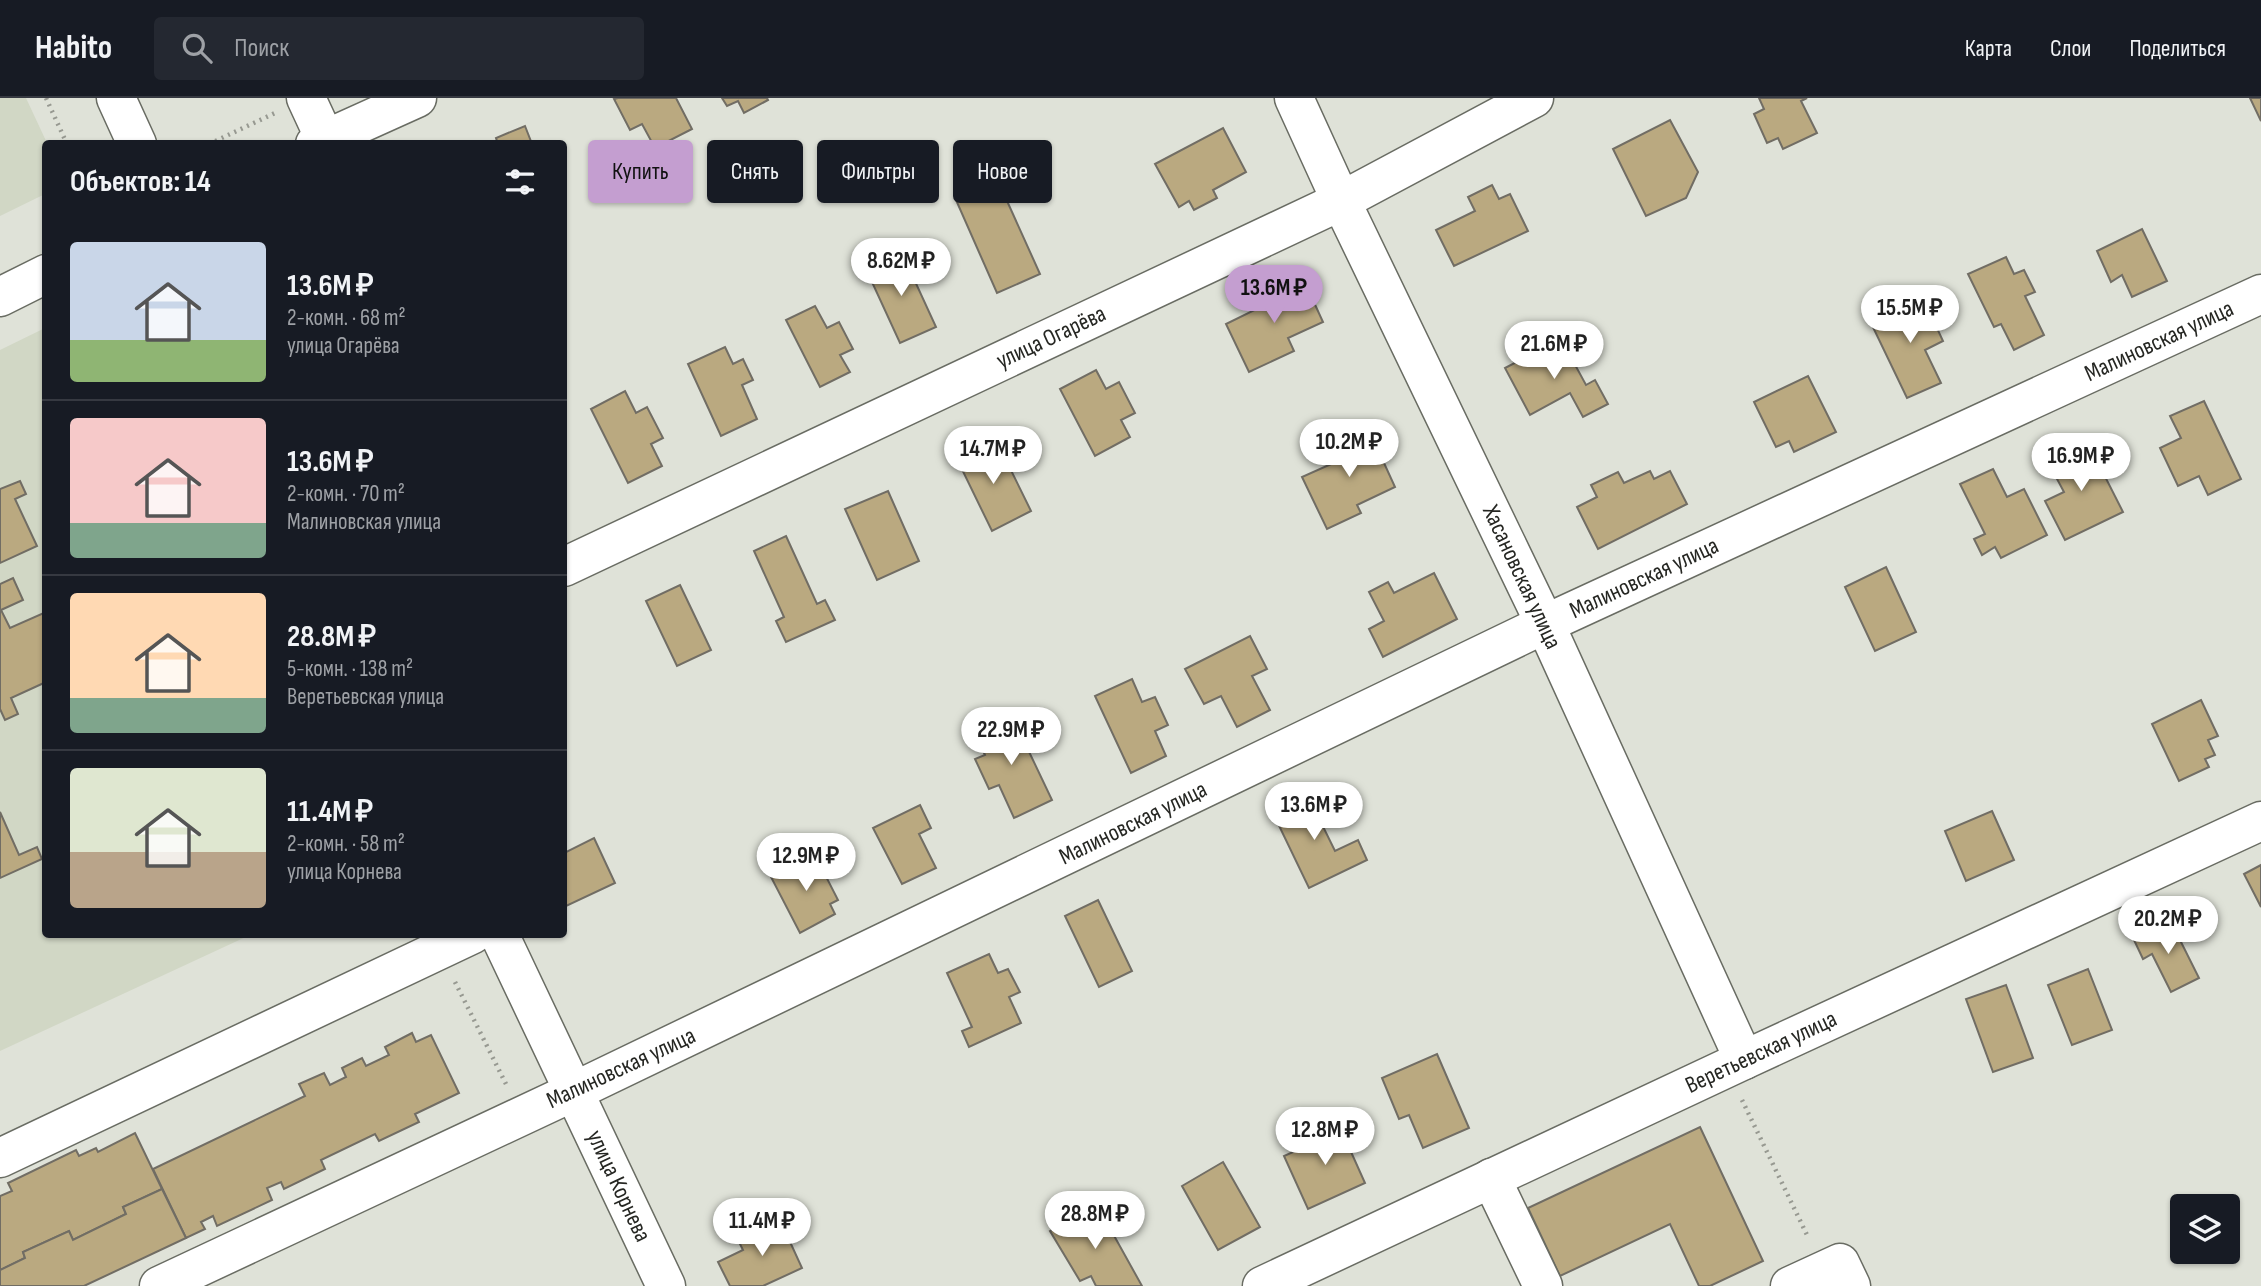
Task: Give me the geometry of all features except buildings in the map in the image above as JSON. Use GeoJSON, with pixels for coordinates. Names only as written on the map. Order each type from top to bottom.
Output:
{"type":"FeatureCollection","features":[{"type":"Feature","properties":{"kind":"street"},"geometry":{"type":"LineString","coordinates":[[116,98],[135,140]]}},
{"type":"Feature","properties":{"kind":"street"},"geometry":{"type":"LineString","coordinates":[[306,98],[320,140]]}},
{"type":"Feature","properties":{"kind":"street"},"geometry":{"type":"LineString","coordinates":[[322,140],[417,98]]}},
{"type":"Feature","properties":{"kind":"street","name":"Хасановская улица"},"geometry":{"type":"LineString","coordinates":[[1294,98],[1545,624],[1735,1064]]}},
{"type":"Feature","properties":{"kind":"street","name":"улица Огарёва"},"geometry":{"type":"LineString","coordinates":[[567,566],[1341,201],[1534,98]]}},
{"type":"Feature","properties":{"kind":"street"},"geometry":{"type":"LineString","coordinates":[[0,297],[42,276]]}},
{"type":"Feature","properties":{"kind":"street","name":"Малиновская улица"},"geometry":{"type":"LineString","coordinates":[[159,1286],[575,1091],[1545,624],[2261,293]]}},
{"type":"Feature","properties":{"kind":"street","name":"Веретьевская улица"},"geometry":{"type":"LineString","coordinates":[[1262,1286],[2261,821]]}},
{"type":"Feature","properties":{"kind":"street","name":"улица Корнева"},"geometry":{"type":"LineString","coordinates":[[501,938],[666,1286]]}},
{"type":"Feature","properties":{"kind":"street"},"geometry":{"type":"LineString","coordinates":[[0,1158],[456,942]]}},
{"type":"Feature","properties":{"kind":"street"},"geometry":{"type":"LineString","coordinates":[[1492,1178],[1543,1286]]}},
{"type":"Feature","properties":{"kind":"path"},"geometry":{"type":"LineString","coordinates":[[46,98],[65,140]]}},
{"type":"Feature","properties":{"kind":"path"},"geometry":{"type":"LineString","coordinates":[[217,140],[306,98]]}},
{"type":"Feature","properties":{"kind":"path"},"geometry":{"type":"LineString","coordinates":[[456,942],[522,1115]]}},
{"type":"Feature","properties":{"kind":"path"},"geometry":{"type":"LineString","coordinates":[[1735,1064],[1821,1281]]}},
{"type":"Feature","properties":{"kind":"shaded area"},"geometry":{"type":"Polygon","coordinates":[[[0,98],[26,98],[46,140],[42,140],[42,195],[0,216],[0,98]]]}},
{"type":"Feature","properties":{"kind":"shaded area"},"geometry":{"type":"Polygon","coordinates":[[[42,329],[42,938],[244,938],[0,1051],[0,350],[42,329]]]}}]}
